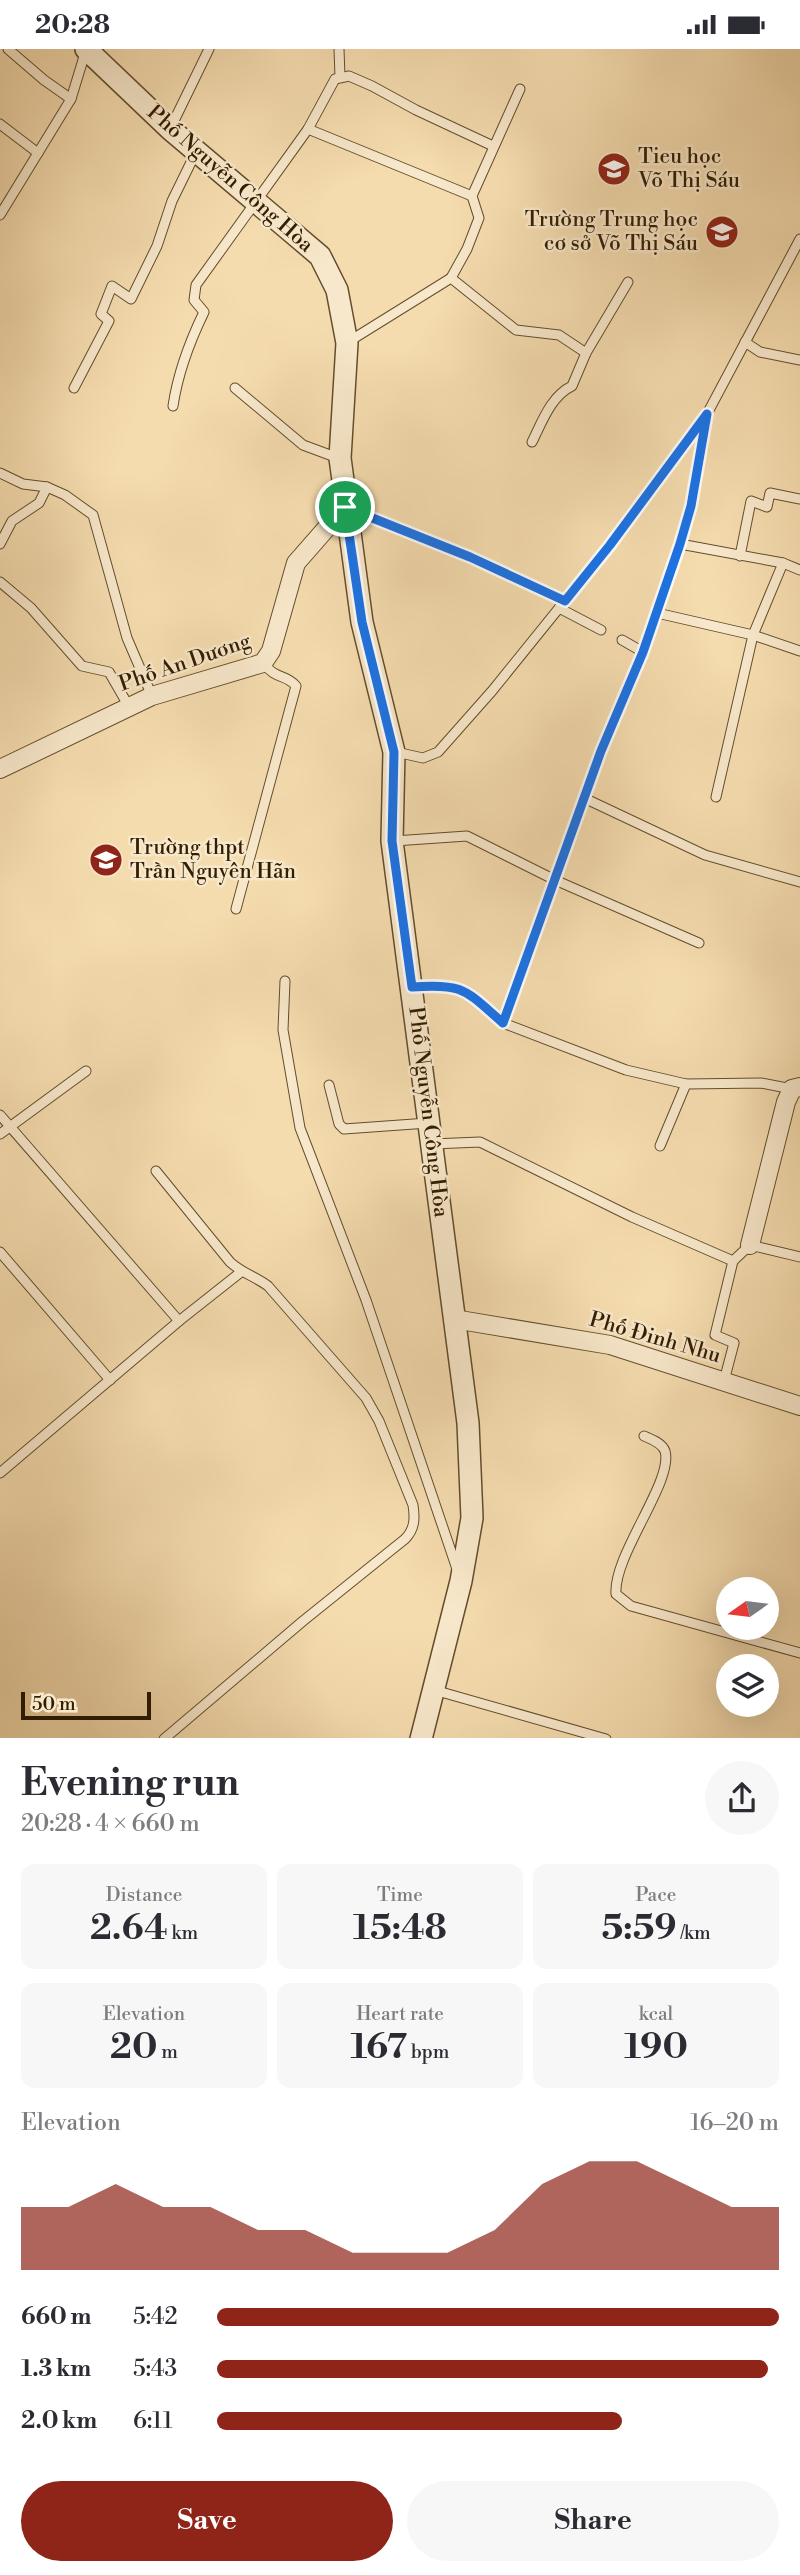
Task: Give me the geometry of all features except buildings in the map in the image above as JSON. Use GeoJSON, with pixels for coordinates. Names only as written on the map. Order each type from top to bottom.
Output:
{"type":"FeatureCollection","features":[{"type":"Feature","properties":{"kind":"street","name":"Phố Nguyễn Công Hòa"},"geometry":{"type":"LineString","coordinates":[[86,49],[170,129],[320,256],[337,290],[347,343],[340,458],[345,507],[362,622],[394,752],[392,841],[468,1423],[472,1518],[461,1581],[421,1738]]}},
{"type":"Feature","properties":{"kind":"street","name":"Phố An Dương"},"geometry":{"type":"LineString","coordinates":[[0,769],[128,705],[263,663],[271,651],[296,563],[345,507]]}},
{"type":"Feature","properties":{"kind":"street"},"geometry":{"type":"LineString","coordinates":[[750,1245],[786,1102],[796,1088]]}},
{"type":"Feature","properties":{"kind":"street","name":"Phố Đinh Nhu"},"geometry":{"type":"LineString","coordinates":[[454,1319],[610,1345],[800,1406]]}},
{"type":"Feature","properties":{"kind":"lane"},"geometry":{"type":"LineString","coordinates":[[8,49],[71,99]]}},
{"type":"Feature","properties":{"kind":"lane"},"geometry":{"type":"LineString","coordinates":[[0,215],[71,99],[86,49]]}},
{"type":"Feature","properties":{"kind":"lane"},"geometry":{"type":"LineString","coordinates":[[170,129],[209,49]]}},
{"type":"Feature","properties":{"kind":"lane"},"geometry":{"type":"LineString","coordinates":[[339,49],[340,77]]}},
{"type":"Feature","properties":{"kind":"lane"},"geometry":{"type":"LineString","coordinates":[[173,406],[176,383],[187,348],[204,312],[194,300],[196,285],[308,129],[335,79],[349,76],[493,146]]}},
{"type":"Feature","properties":{"kind":"lane"},"geometry":{"type":"LineString","coordinates":[[347,343],[451,278],[467,249],[478,218],[472,196],[520,89]]}},
{"type":"Feature","properties":{"kind":"lane"},"geometry":{"type":"LineString","coordinates":[[0,124],[38,153]]}},
{"type":"Feature","properties":{"kind":"lane"},"geometry":{"type":"LineString","coordinates":[[308,129],[472,196]]}},
{"type":"Feature","properties":{"kind":"lane"},"geometry":{"type":"LineString","coordinates":[[74,388],[109,321],[101,314],[112,286],[131,299],[157,246],[172,201],[197,151]]}},
{"type":"Feature","properties":{"kind":"lane"},"geometry":{"type":"LineString","coordinates":[[394,752],[423,758],[438,752],[492,691],[610,545],[707,414],[799,244]]}},
{"type":"Feature","properties":{"kind":"lane"},"geometry":{"type":"LineString","coordinates":[[451,278],[516,331],[559,335],[586,353]]}},
{"type":"Feature","properties":{"kind":"lane"},"geometry":{"type":"LineString","coordinates":[[532,442],[551,406],[562,391],[572,386],[586,353],[628,282]]}},
{"type":"Feature","properties":{"kind":"lane"},"geometry":{"type":"LineString","coordinates":[[745,342],[760,352],[800,360]]}},
{"type":"Feature","properties":{"kind":"lane"},"geometry":{"type":"LineString","coordinates":[[235,388],[303,445],[340,458]]}},
{"type":"Feature","properties":{"kind":"lane"},"geometry":{"type":"LineString","coordinates":[[503,1023],[601,751],[657,613],[691,506],[707,414]]}},
{"type":"Feature","properties":{"kind":"lane"},"geometry":{"type":"LineString","coordinates":[[0,473],[23,484],[47,487],[65,495],[93,515],[127,638],[152,696]]}},
{"type":"Feature","properties":{"kind":"lane"},"geometry":{"type":"LineString","coordinates":[[0,544],[12,521],[39,503],[47,487]]}},
{"type":"Feature","properties":{"kind":"lane"},"geometry":{"type":"LineString","coordinates":[[740,556],[751,501],[767,507],[770,493],[800,499]]}},
{"type":"Feature","properties":{"kind":"lane"},"geometry":{"type":"LineString","coordinates":[[345,507],[470,557],[562,604],[601,630]]}},
{"type":"Feature","properties":{"kind":"lane"},"geometry":{"type":"LineString","coordinates":[[680,544],[783,563],[800,571]]}},
{"type":"Feature","properties":{"kind":"lane"},"geometry":{"type":"LineString","coordinates":[[716,797],[753,635],[783,563]]}},
{"type":"Feature","properties":{"kind":"lane"},"geometry":{"type":"LineString","coordinates":[[0,582],[31,608],[82,666],[109,672],[128,705]]}},
{"type":"Feature","properties":{"kind":"lane"},"geometry":{"type":"LineString","coordinates":[[657,613],[753,635],[800,651]]}},
{"type":"Feature","properties":{"kind":"lane"},"geometry":{"type":"LineString","coordinates":[[622,640],[643,652]]}},
{"type":"Feature","properties":{"kind":"lane"},"geometry":{"type":"LineString","coordinates":[[236,909],[296,686],[291,680],[270,672],[263,663]]}},
{"type":"Feature","properties":{"kind":"lane"},"geometry":{"type":"LineString","coordinates":[[584,798],[705,855],[800,882]]}},
{"type":"Feature","properties":{"kind":"lane"},"geometry":{"type":"LineString","coordinates":[[392,841],[467,837],[555,880],[699,943]]}},
{"type":"Feature","properties":{"kind":"lane"},"geometry":{"type":"LineString","coordinates":[[285,981],[282,1030],[300,1128],[366,1300],[461,1581]]}},
{"type":"Feature","properties":{"kind":"lane"},"geometry":{"type":"LineString","coordinates":[[412,987],[452,986],[472,996],[503,1023],[625,1070],[686,1084],[761,1083],[796,1088]]}},
{"type":"Feature","properties":{"kind":"lane"},"geometry":{"type":"LineString","coordinates":[[0,1134],[86,1070]]}},
{"type":"Feature","properties":{"kind":"lane"},"geometry":{"type":"LineString","coordinates":[[660,1146],[686,1084]]}},
{"type":"Feature","properties":{"kind":"lane"},"geometry":{"type":"LineString","coordinates":[[329,1085],[339,1123],[344,1129],[430,1134],[480,1142],[632,1217],[733,1261]]}},
{"type":"Feature","properties":{"kind":"lane"},"geometry":{"type":"LineString","coordinates":[[0,1115],[179,1321]]}},
{"type":"Feature","properties":{"kind":"lane"},"geometry":{"type":"LineString","coordinates":[[156,1171],[230,1262],[241,1272],[254,1275],[268,1286],[366,1398],[379,1421],[415,1517],[413,1529],[405,1539],[164,1738]]}},
{"type":"Feature","properties":{"kind":"lane"},"geometry":{"type":"LineString","coordinates":[[724,1381],[734,1343],[715,1335],[733,1261],[750,1245],[800,1257]]}},
{"type":"Feature","properties":{"kind":"lane"},"geometry":{"type":"LineString","coordinates":[[0,1252],[110,1380]]}},
{"type":"Feature","properties":{"kind":"lane"},"geometry":{"type":"LineString","coordinates":[[0,1473],[241,1272]]}},
{"type":"Feature","properties":{"kind":"lane"},"geometry":{"type":"LineString","coordinates":[[643,1436],[660,1444],[664,1450],[665,1464],[655,1493],[621,1566],[615,1585],[616,1594],[631,1606],[800,1653]]}},
{"type":"Feature","properties":{"kind":"lane"},"geometry":{"type":"LineString","coordinates":[[433,1690],[606,1738]]}},
{"type":"Feature","properties":{"kind":"place","name":"Tieu học Võ Thị Sáu"},"geometry":{"type":"Point","coordinates":[614,169]}},
{"type":"Feature","properties":{"kind":"place","name":"Trường Trung học cơ sở Võ Thị Sáu"},"geometry":{"type":"Point","coordinates":[722,232]}},
{"type":"Feature","properties":{"kind":"place","name":"Trường thpt Trần Nguyên Hãn"},"geometry":{"type":"Point","coordinates":[106,860]}},
{"type":"Feature","properties":{"kind":"route"},"geometry":{"type":"LineString","coordinates":[[707,414],[691,506],[680,544],[643,652],[601,751],[503,1023],[460,989],[440,985],[412,987],[392,841],[394,752],[362,622],[345,507],[470,557],[565,601],[707,414]]}}]}
